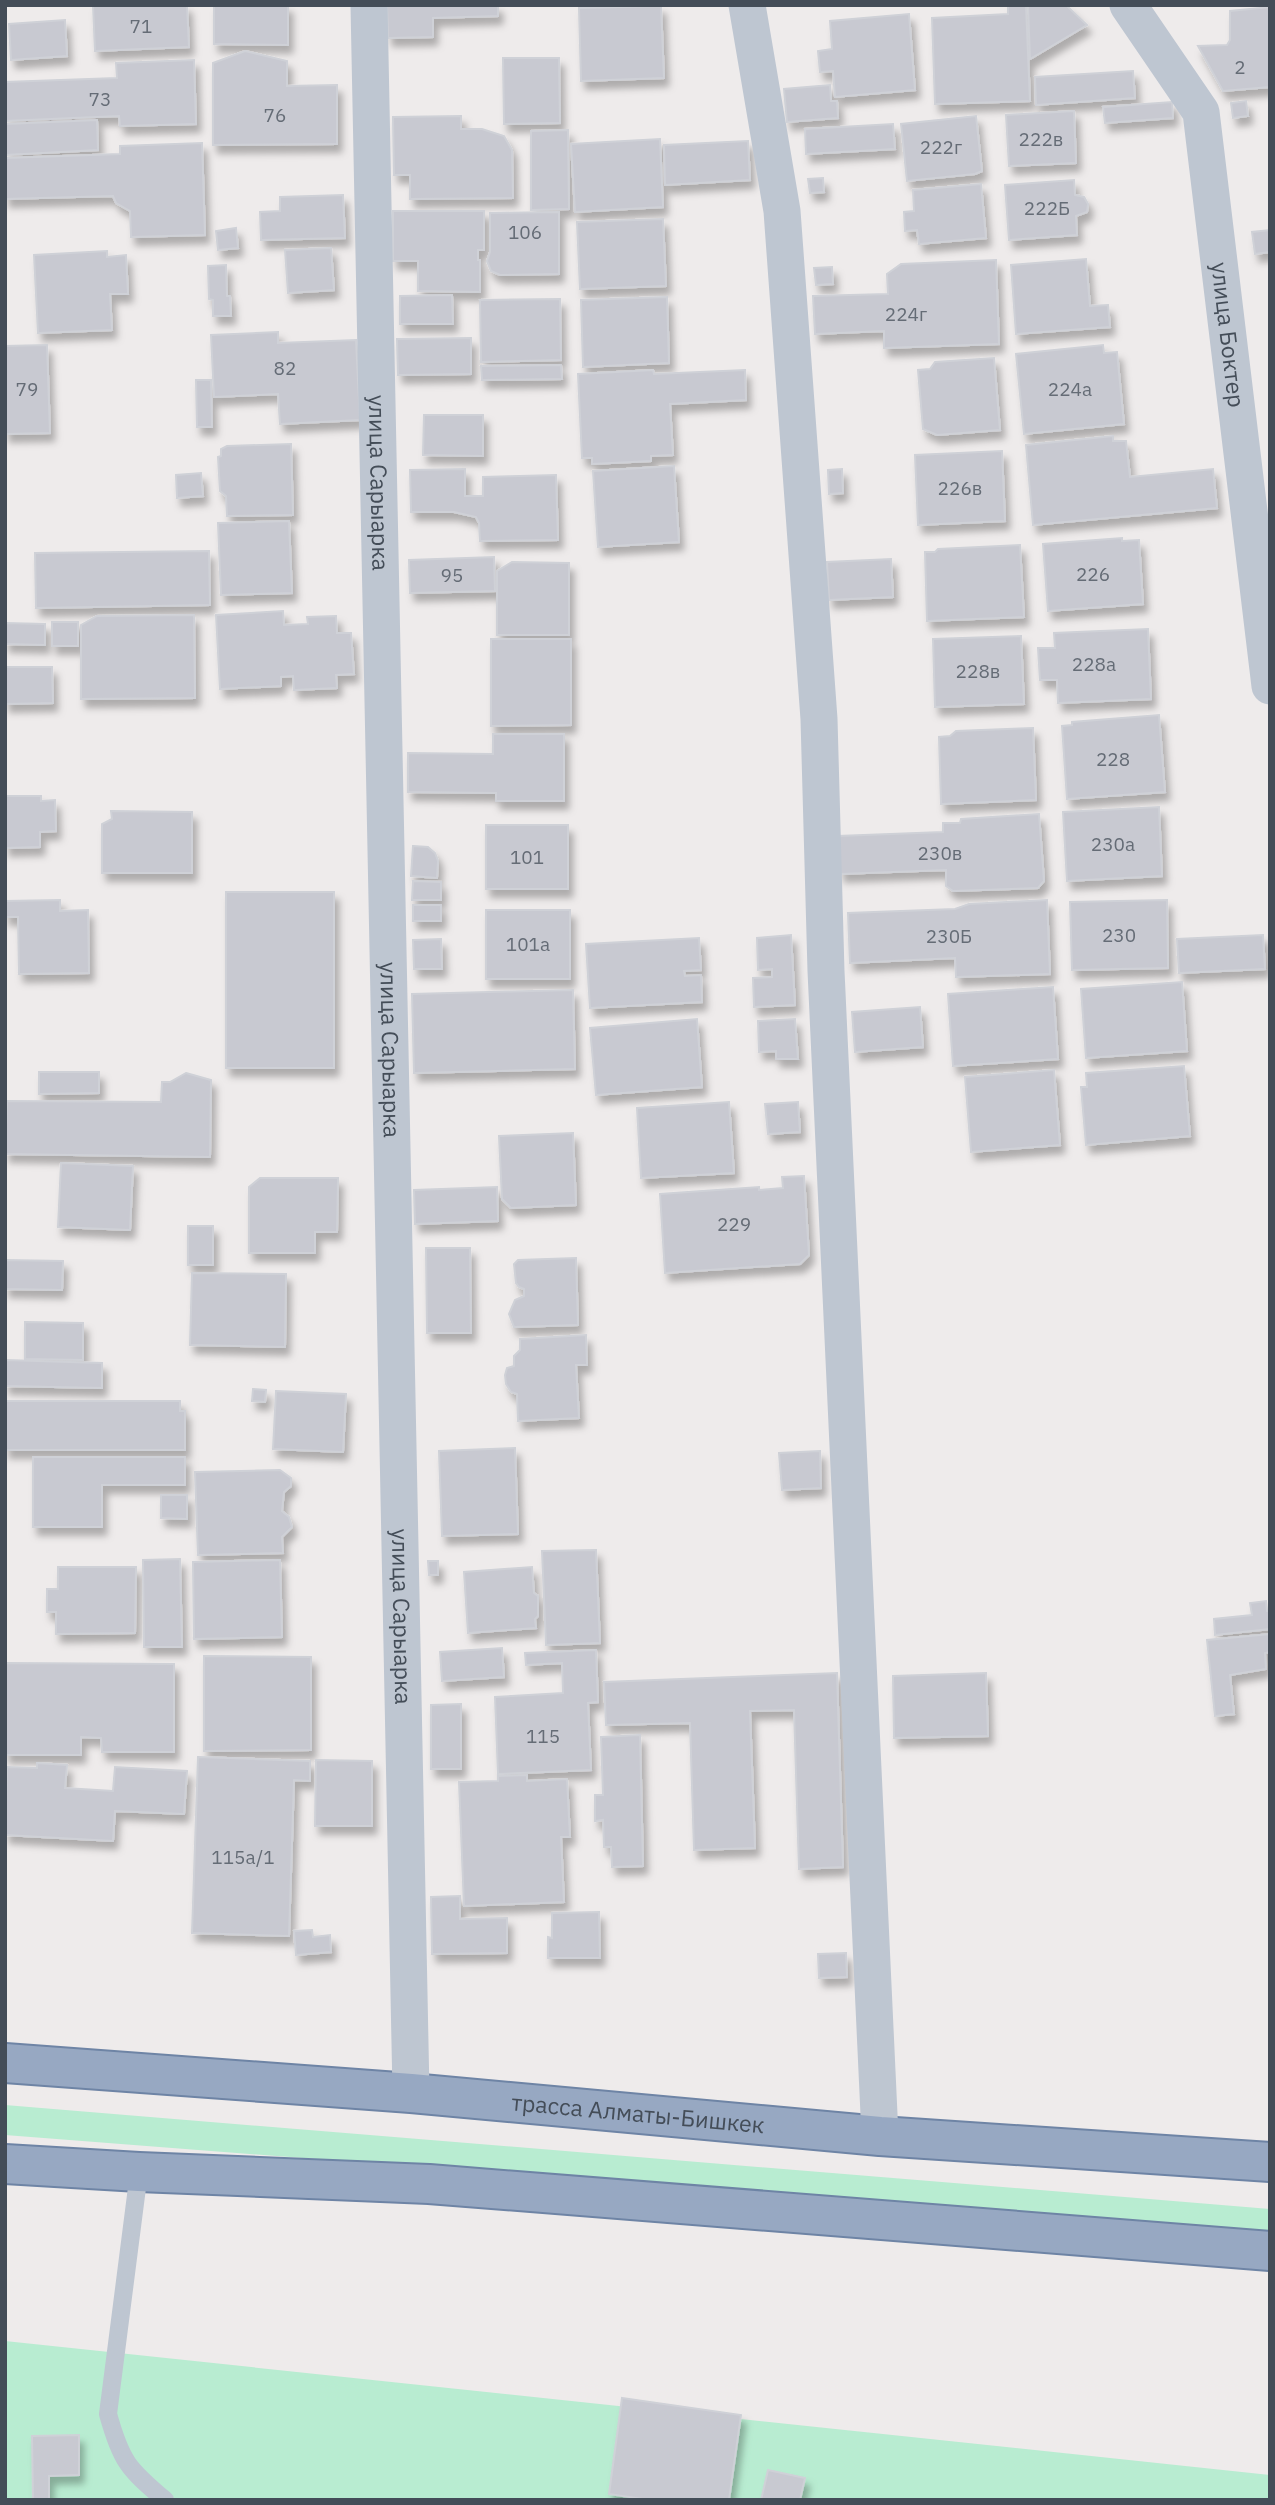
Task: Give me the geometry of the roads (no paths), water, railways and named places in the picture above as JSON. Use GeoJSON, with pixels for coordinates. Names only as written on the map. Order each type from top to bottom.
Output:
{"type":"FeatureCollection","features":[{"type":"Feature","properties":{"kind":"highway","name":"трасса Алматы-Бишкек"},"geometry":{"type":"LineString","coordinates":[[5,2063],[411,2093],[880,2136],[1270,2162]]}},
{"type":"Feature","properties":{"kind":"highway"},"geometry":{"type":"LineString","coordinates":[[5,2164],[429,2184],[1270,2251]]}},
{"type":"Feature","properties":{"kind":"street","name":"улица Сарыарка"},"geometry":{"type":"LineString","coordinates":[[369,5],[411,2093]]}},
{"type":"Feature","properties":{"kind":"street"},"geometry":{"type":"LineString","coordinates":[[747,5],[782,211],[819,719],[826,971],[880,2136]]}},
{"type":"Feature","properties":{"kind":"street","name":"улица Боктер"},"geometry":{"type":"LineString","coordinates":[[1128,5],[1201,111],[1270,686]]}},
{"type":"Feature","properties":{"kind":"lane"},"geometry":{"type":"LineString","coordinates":[[139,2172],[108,2414],[117,2445],[132,2473],[165,2500]]}}]}
